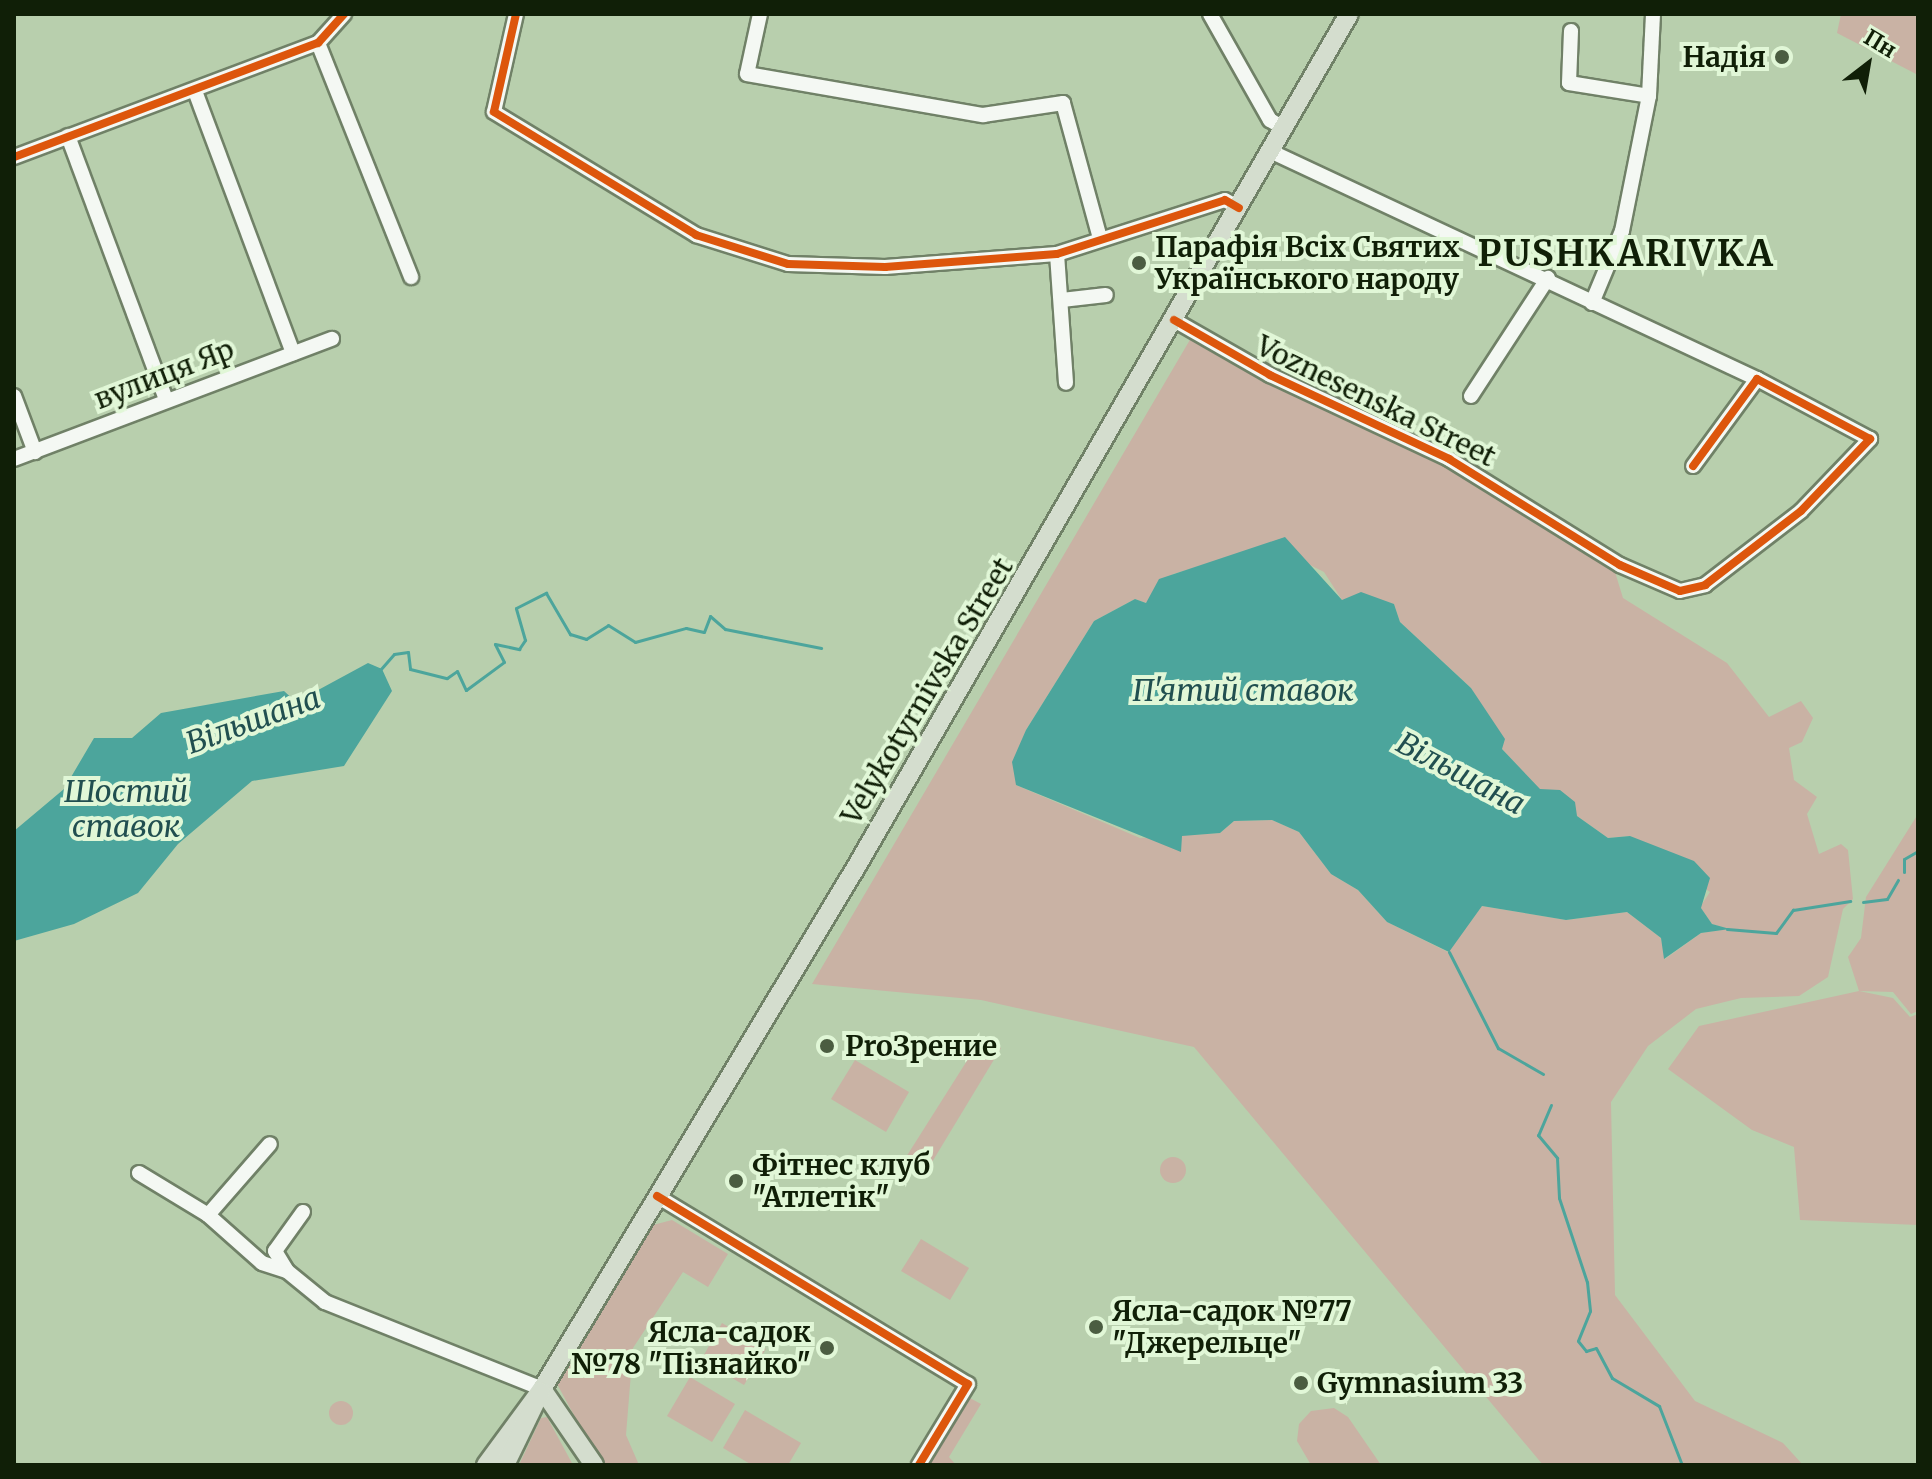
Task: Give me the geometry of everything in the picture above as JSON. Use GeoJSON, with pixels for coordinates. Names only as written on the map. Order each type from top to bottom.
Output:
{"type":"FeatureCollection","features":[{"type":"Feature","properties":{"kind":"main road","name":"Velykotyrnivska Street"},"geometry":{"type":"LineString","coordinates":[[505,1465],[542,1389],[1174,320],[1349,14]]}},
{"type":"Feature","properties":{"kind":"main road","name":"Velykotyrnivska Street"},"geometry":{"type":"LineString","coordinates":[[486,1465],[542,1389]]}},
{"type":"Feature","properties":{"kind":"main road"},"geometry":{"type":"LineString","coordinates":[[542,1389],[594,1465]]}},
{"type":"Feature","properties":{"kind":"street"},"geometry":{"type":"LineString","coordinates":[[14,157],[318,43],[344,14]]}},
{"type":"Feature","properties":{"kind":"street"},"geometry":{"type":"LineString","coordinates":[[516,14],[494,97],[494,112],[504,122],[696,235],[788,264],[885,267],[1057,254],[1099,235],[1225,200],[1239,208]]}},
{"type":"Feature","properties":{"kind":"street"},"geometry":{"type":"LineString","coordinates":[[760,14],[747,74],[983,115],[1059,100],[1099,235]]}},
{"type":"Feature","properties":{"kind":"street"},"geometry":{"type":"LineString","coordinates":[[1210,14],[1270,120],[1285,129]]}},
{"type":"Feature","properties":{"kind":"street"},"geometry":{"type":"LineString","coordinates":[[1592,303],[1622,231],[1649,96],[1653,14]]}},
{"type":"Feature","properties":{"kind":"street"},"geometry":{"type":"LineString","coordinates":[[1571,31],[1569,83],[1649,96]]}},
{"type":"Feature","properties":{"kind":"street"},"geometry":{"type":"LineString","coordinates":[[318,43],[411,277]]}},
{"type":"Feature","properties":{"kind":"street"},"geometry":{"type":"LineString","coordinates":[[195,91],[293,353]]}},
{"type":"Feature","properties":{"kind":"street"},"geometry":{"type":"LineString","coordinates":[[68,136],[166,400]]}},
{"type":"Feature","properties":{"kind":"street"},"geometry":{"type":"LineString","coordinates":[[1272,152],[1548,278],[1592,303],[1757,379],[1693,466]]}},
{"type":"Feature","properties":{"kind":"street"},"geometry":{"type":"LineString","coordinates":[[1057,254],[1066,383]]}},
{"type":"Feature","properties":{"kind":"street"},"geometry":{"type":"LineString","coordinates":[[1471,396],[1548,278]]}},
{"type":"Feature","properties":{"kind":"street"},"geometry":{"type":"LineString","coordinates":[[1062,300],[1106,295]]}},
{"type":"Feature","properties":{"kind":"street","name":"Voznesenska Street"},"geometry":{"type":"LineString","coordinates":[[1174,320],[1270,375],[1449,459],[1620,565],[1680,591],[1705,585],[1801,511],[1870,439],[1757,379]]}},
{"type":"Feature","properties":{"kind":"street","name":"вулиця Яр"},"geometry":{"type":"LineString","coordinates":[[14,459],[332,339]]}},
{"type":"Feature","properties":{"kind":"street"},"geometry":{"type":"LineString","coordinates":[[14,396],[35,452]]}},
{"type":"Feature","properties":{"kind":"street"},"geometry":{"type":"LineString","coordinates":[[208,1215],[270,1144]]}},
{"type":"Feature","properties":{"kind":"street"},"geometry":{"type":"LineString","coordinates":[[139,1173],[208,1215],[262,1263],[287,1271]]}},
{"type":"Feature","properties":{"kind":"street"},"geometry":{"type":"LineString","coordinates":[[657,1196],[968,1384],[919,1465]]}},
{"type":"Feature","properties":{"kind":"street"},"geometry":{"type":"LineString","coordinates":[[303,1212],[275,1251],[287,1271],[325,1302],[542,1389]]}},
{"type":"Feature","properties":{"kind":"shaded area"},"geometry":{"type":"Polygon","coordinates":[[[1841,14],[1918,14],[1918,75],[1837,33],[1841,14]]]}},
{"type":"Feature","properties":{"kind":"shaded area"},"geometry":{"type":"Polygon","coordinates":[[[1191,338],[1420,449],[1611,559],[1623,598],[1727,663],[1769,717],[1801,701],[1813,718],[1802,742],[1789,748],[1794,780],[1817,797],[1807,814],[1819,854],[1841,844],[1848,850],[1853,899],[1843,909],[1828,977],[1799,996],[1741,998],[1696,1009],[1648,1046],[1611,1102],[1615,1295],[1695,1401],[1783,1443],[1803,1465],[1543,1465],[1194,1047],[981,1000],[812,984],[1191,338]],[[1272,546],[1173,574],[1146,603],[1135,599],[1094,621],[1026,730],[1016,785],[1140,838],[1220,833],[1234,821],[1272,820],[1299,832],[1331,874],[1358,890],[1387,922],[1448,952],[1482,906],[1566,920],[1627,912],[1661,938],[1665,959],[1701,933],[1728,929],[1712,924],[1700,907],[1710,892],[1630,836],[1608,838],[1540,790],[1502,749],[1471,688],[1400,622],[1394,604],[1342,600],[1324,572],[1272,546]]]}},
{"type":"Feature","properties":{"kind":"shaded area"},"geometry":{"type":"Polygon","coordinates":[[[1918,814],[1918,1011],[1911,1014],[1893,992],[1859,991],[1848,957],[1861,938],[1866,897],[1918,814]]]}},
{"type":"Feature","properties":{"kind":"shaded area"},"geometry":{"type":"Polygon","coordinates":[[[1859,991],[1893,998],[1910,1017],[1918,1014],[1918,1225],[1800,1220],[1794,1147],[1752,1130],[1668,1069],[1699,1026],[1859,991]]]}},
{"type":"Feature","properties":{"kind":"shaded area"},"geometry":{"type":"Polygon","coordinates":[[[982,1037],[1001,1048],[923,1177],[901,1165],[982,1037]]]}},
{"type":"Feature","properties":{"kind":"shaded area"},"geometry":{"type":"Polygon","coordinates":[[[855,1060],[909,1092],[886,1132],[831,1099],[855,1060]]]}},
{"type":"Feature","properties":{"kind":"shaded area"},"geometry":{"type":"Polygon","coordinates":[[[1173,1157],[1182,1161],[1186,1170],[1182,1179],[1173,1183],[1164,1179],[1160,1170],[1164,1161],[1173,1157]]]}},
{"type":"Feature","properties":{"kind":"shaded area"},"geometry":{"type":"Polygon","coordinates":[[[672,1220],[728,1254],[708,1287],[683,1272],[633,1348],[626,1435],[639,1465],[601,1465],[557,1384],[653,1225],[672,1220]]]}},
{"type":"Feature","properties":{"kind":"shaded area"},"geometry":{"type":"Polygon","coordinates":[[[921,1239],[969,1268],[950,1300],[901,1271],[921,1239]]]}},
{"type":"Feature","properties":{"kind":"shaded area"},"geometry":{"type":"Polygon","coordinates":[[[722,1323],[766,1349],[744,1385],[701,1360],[722,1323]]]}},
{"type":"Feature","properties":{"kind":"shaded area"},"geometry":{"type":"Polygon","coordinates":[[[690,1377],[735,1404],[712,1442],[667,1416],[690,1377]]]}},
{"type":"Feature","properties":{"kind":"shaded area"},"geometry":{"type":"Polygon","coordinates":[[[966,1396],[981,1404],[949,1457],[956,1465],[924,1465],[966,1396]]]}},
{"type":"Feature","properties":{"kind":"shaded area"},"geometry":{"type":"Polygon","coordinates":[[[341,1401],[350,1404],[353,1413],[350,1422],[341,1425],[332,1422],[329,1413],[332,1404],[341,1401]]]}},
{"type":"Feature","properties":{"kind":"shaded area"},"geometry":{"type":"Polygon","coordinates":[[[1334,1408],[1348,1417],[1381,1465],[1311,1465],[1297,1441],[1299,1424],[1311,1411],[1334,1408]]]}},
{"type":"Feature","properties":{"kind":"shaded area"},"geometry":{"type":"Polygon","coordinates":[[[745,1410],[801,1443],[788,1465],[752,1465],[723,1448],[745,1410]]]}},
{"type":"Feature","properties":{"kind":"shaded area"},"geometry":{"type":"Polygon","coordinates":[[[547,1417],[573,1465],[519,1465],[541,1418],[547,1417]]]}},
{"type":"Feature","properties":{"kind":"water","name":"П'ятий ставок"},"geometry":{"type":"Polygon","coordinates":[[[1285,537],[1342,600],[1361,592],[1394,604],[1400,622],[1471,688],[1505,739],[1502,749],[1540,789],[1560,790],[1575,802],[1577,816],[1608,838],[1630,836],[1694,861],[1710,878],[1701,908],[1712,924],[1730,929],[1701,933],[1664,959],[1661,938],[1627,912],[1566,920],[1482,906],[1449,952],[1387,922],[1358,890],[1331,874],[1299,832],[1272,820],[1234,821],[1220,833],[1182,836],[1181,852],[1016,785],[1012,762],[1026,730],[1094,621],[1135,599],[1146,603],[1159,579],[1285,537]]]}},
{"type":"Feature","properties":{"kind":"water","name":"Шостий ставок"},"geometry":{"type":"Polygon","coordinates":[[[368,663],[382,669],[392,691],[344,766],[252,781],[178,844],[138,893],[74,924],[14,941],[14,831],[64,789],[94,738],[132,738],[161,713],[284,691],[296,702],[368,663]]]}},
{"type":"Feature","properties":{"kind":"waterway","name":"Вільшана"},"geometry":{"type":"LineString","coordinates":[[380,670],[394,654],[408,652],[410,669],[447,678],[457,671],[466,690],[504,662],[495,644],[519,649],[525,640],[516,608],[546,593],[570,634],[586,639],[608,625],[635,642],[686,628],[704,632],[710,616],[725,629],[821,648]]}},
{"type":"Feature","properties":{"kind":"waterway","name":"Вільшана"},"geometry":{"type":"LineString","coordinates":[[1904,872],[1904,859],[1918,851]]}},
{"type":"Feature","properties":{"kind":"waterway","name":"Вільшана"},"geometry":{"type":"LineString","coordinates":[[1863,902],[1887,899],[1898,880]]}},
{"type":"Feature","properties":{"kind":"waterway","name":"Вільшана"},"geometry":{"type":"LineString","coordinates":[[1727,929],[1776,933],[1793,910],[1850,901]]}},
{"type":"Feature","properties":{"kind":"waterway"},"geometry":{"type":"LineString","coordinates":[[1449,952],[1498,1048],[1543,1074]]}},
{"type":"Feature","properties":{"kind":"waterway"},"geometry":{"type":"LineString","coordinates":[[1551,1105],[1538,1135],[1557,1158],[1559,1198],[1587,1282],[1590,1311],[1578,1341],[1586,1351],[1596,1348],[1612,1378],[1659,1406],[1682,1465]]}},
{"type":"Feature","properties":{"kind":"cycle path"},"geometry":{"type":"LineString","coordinates":[[14,157],[318,43],[344,14]]}},
{"type":"Feature","properties":{"kind":"cycle path"},"geometry":{"type":"LineString","coordinates":[[516,14],[494,112],[696,235],[788,264],[885,267],[1057,254],[1225,200],[1239,208]]}},
{"type":"Feature","properties":{"kind":"cycle path"},"geometry":{"type":"LineString","coordinates":[[1174,320],[1270,375],[1449,459],[1620,565],[1680,591],[1705,585],[1801,511],[1870,439],[1757,379],[1693,466]]}},
{"type":"Feature","properties":{"kind":"cycle path"},"geometry":{"type":"LineString","coordinates":[[657,1196],[968,1384],[919,1465]]}},
{"type":"Feature","properties":{"kind":"place","name":"Надія"},"geometry":{"type":"Point","coordinates":[1782,57]}},
{"type":"Feature","properties":{"kind":"place","name":"Парафія Всіх Святих Українського народу"},"geometry":{"type":"Point","coordinates":[1139,263]}},
{"type":"Feature","properties":{"kind":"place","name":"ProЗрение"},"geometry":{"type":"Point","coordinates":[827,1046]}},
{"type":"Feature","properties":{"kind":"place","name":"Фітнес клуб \"Атлетік\""},"geometry":{"type":"Point","coordinates":[736,1181]}},
{"type":"Feature","properties":{"kind":"place","name":"Ясла-садок №77 \"Джерельце\""},"geometry":{"type":"Point","coordinates":[1096,1327]}},
{"type":"Feature","properties":{"kind":"place","name":"Ясла-садок №78 \"Пізнайко\""},"geometry":{"type":"Point","coordinates":[827,1348]}},
{"type":"Feature","properties":{"kind":"place","name":"Gymnasium 33"},"geometry":{"type":"Point","coordinates":[1301,1383]}},
{"type":"Feature","properties":{"kind":"district","name":"PUSHKARIVKA"},"geometry":{"type":"Point","coordinates":[1626,254]}}]}
